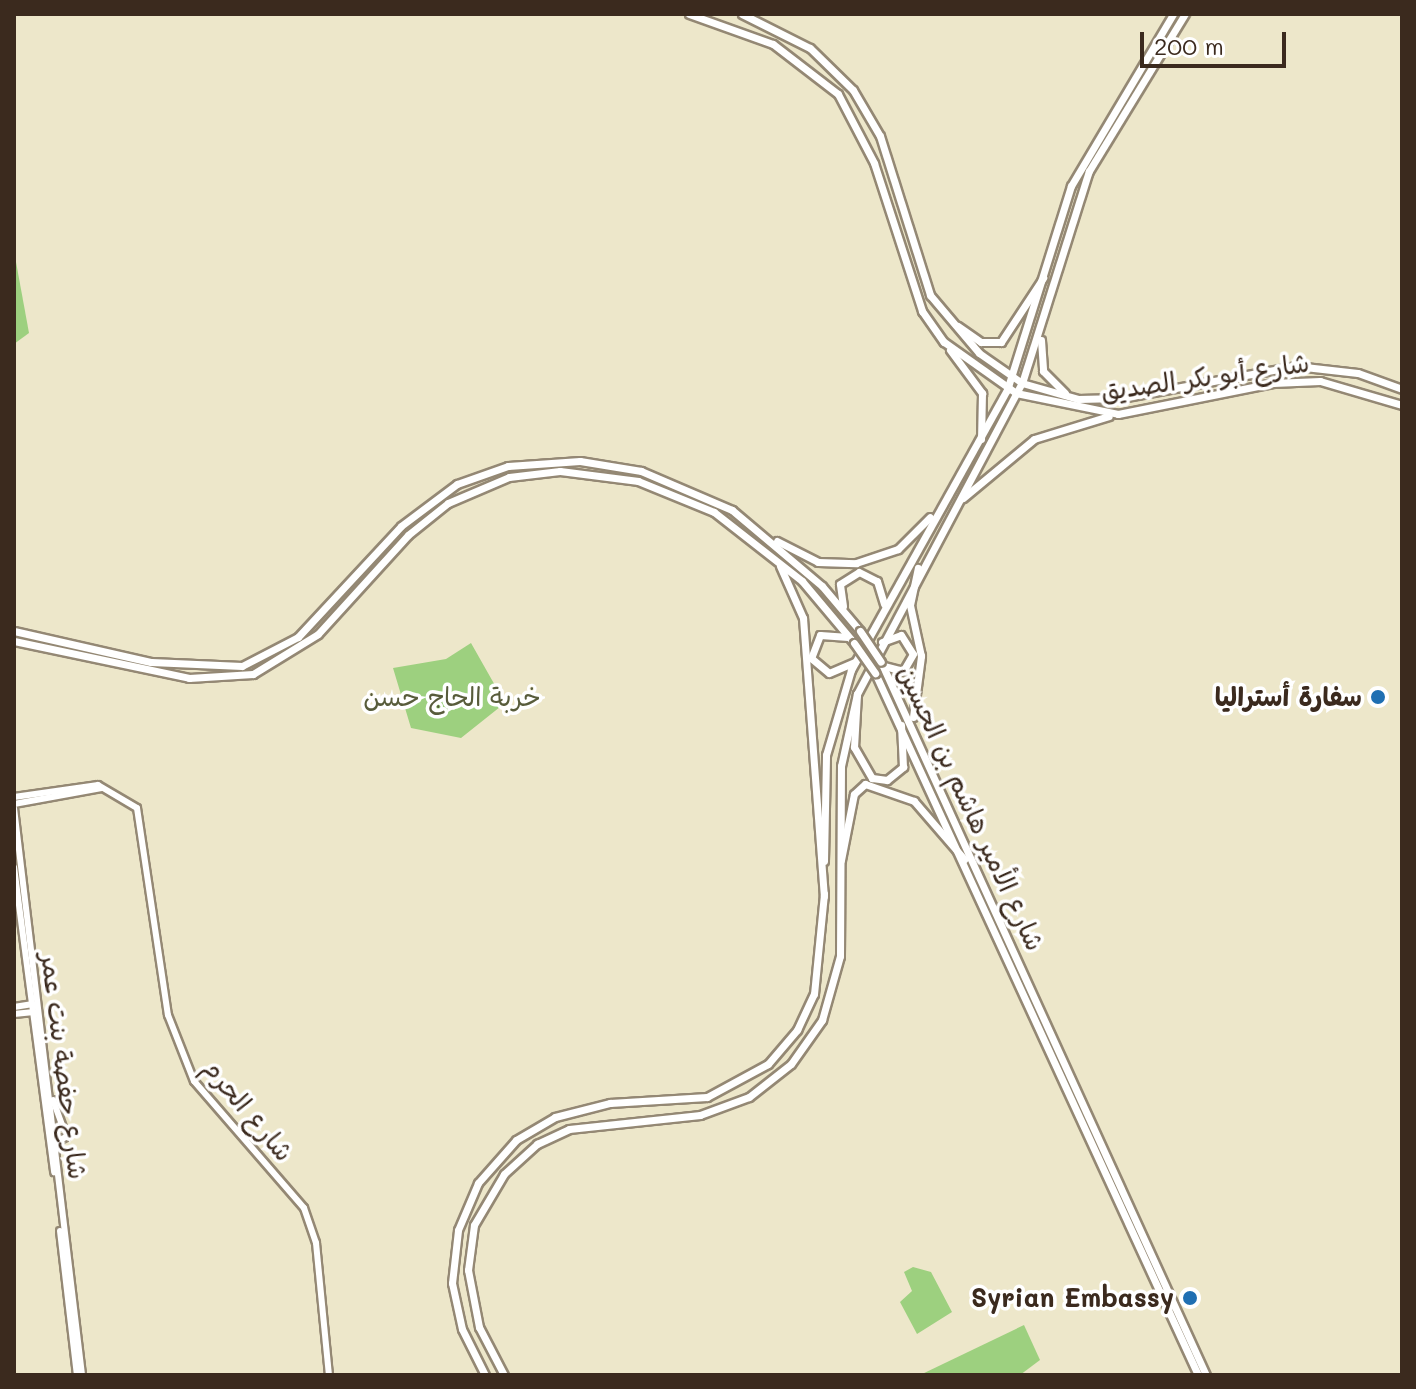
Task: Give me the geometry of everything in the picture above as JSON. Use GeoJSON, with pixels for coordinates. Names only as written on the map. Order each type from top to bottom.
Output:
{"type":"FeatureCollection","features":[{"type":"Feature","properties":{"kind":"main road","name":"شارع أبو بكر الصديق"},"geometry":{"type":"LineString","coordinates":[[689,14],[773,44],[838,94],[874,163],[906,278],[944,342],[1007,390],[1118,414],[1301,381],[1350,386],[1402,405]]}},
{"type":"Feature","properties":{"kind":"main road","name":"شارع أبو بكر الصديق"},"geometry":{"type":"LineString","coordinates":[[742,14],[810,48],[863,103],[880,136],[919,272],[949,321],[1013,378],[1078,399],[1130,398],[1296,366],[1358,373],[1402,389]]}},
{"type":"Feature","properties":{"kind":"main road"},"geometry":{"type":"LineString","coordinates":[[485,1375],[462,1329],[452,1283],[458,1230],[478,1183],[516,1140],[555,1117],[610,1103],[707,1097],[768,1064],[797,1030],[814,994],[824,896],[826,755],[855,662],[930,517],[981,439],[1013,378],[1043,278],[1095,135],[1173,14]]}},
{"type":"Feature","properties":{"kind":"main road"},"geometry":{"type":"LineString","coordinates":[[504,1375],[469,1294],[470,1239],[489,1196],[526,1152],[569,1129],[707,1114],[775,1080],[815,1033],[833,993],[841,860],[843,746],[857,694],[918,568],[956,506],[1022,383],[1042,331],[1088,173],[1185,14]]}},
{"type":"Feature","properties":{"kind":"main road"},"geometry":{"type":"LineString","coordinates":[[949,321],[981,342],[1001,342],[1043,278]]}},
{"type":"Feature","properties":{"kind":"main road"},"geometry":{"type":"LineString","coordinates":[[1042,331],[1048,380],[1078,399]]}},
{"type":"Feature","properties":{"kind":"main road"},"geometry":{"type":"LineString","coordinates":[[944,342],[982,393],[981,439]]}},
{"type":"Feature","properties":{"kind":"main road"},"geometry":{"type":"LineString","coordinates":[[956,506],[1034,439],[1118,414]]}},
{"type":"Feature","properties":{"kind":"main road","name":"شارع الأمير هاشم بن الحسين"},"geometry":{"type":"LineString","coordinates":[[14,631],[151,662],[242,666],[298,637],[401,526],[439,496],[508,466],[540,461],[641,471],[732,510],[770,537],[846,612],[882,663],[914,723],[1206,1375]]}},
{"type":"Feature","properties":{"kind":"main road","name":"شارع الأمير هاشم بن الحسين"},"geometry":{"type":"LineString","coordinates":[[14,641],[189,678],[253,674],[318,634],[428,518],[509,477],[560,471],[638,481],[714,512],[770,551],[852,640],[899,715],[1198,1375]]}},
{"type":"Feature","properties":{"kind":"main road"},"geometry":{"type":"LineString","coordinates":[[770,537],[818,562],[856,563],[898,549],[930,517]]}},
{"type":"Feature","properties":{"kind":"main road"},"geometry":{"type":"LineString","coordinates":[[770,551],[799,595],[803,618],[824,896]]}},
{"type":"Feature","properties":{"kind":"main road"},"geometry":{"type":"LineString","coordinates":[[914,723],[921,656],[910,605],[918,568]]}},
{"type":"Feature","properties":{"kind":"main road"},"geometry":{"type":"LineString","coordinates":[[846,612],[839,588],[854,573],[874,577],[884,604]]}},
{"type":"Feature","properties":{"kind":"main road"},"geometry":{"type":"LineString","coordinates":[[852,640],[820,635],[811,658],[829,673],[855,662]]}},
{"type":"Feature","properties":{"kind":"main road"},"geometry":{"type":"LineString","coordinates":[[882,642],[901,635],[913,654],[903,671],[882,663]]}},
{"type":"Feature","properties":{"kind":"main road"},"geometry":{"type":"LineString","coordinates":[[857,694],[855,752],[876,780],[893,777],[905,763],[899,715]]}},
{"type":"Feature","properties":{"kind":"main road"},"geometry":{"type":"LineString","coordinates":[[841,860],[854,794],[865,784],[914,801],[964,859]]}},
{"type":"Feature","properties":{"kind":"street"},"geometry":{"type":"LineString","coordinates":[[14,797],[105,787]]}},
{"type":"Feature","properties":{"kind":"street"},"geometry":{"type":"LineString","coordinates":[[14,806],[105,787]]}},
{"type":"Feature","properties":{"kind":"street","name":"شارع الحرم"},"geometry":{"type":"LineString","coordinates":[[105,787],[139,812],[168,1015],[185,1064],[295,1196],[312,1227],[329,1375]]}},
{"type":"Feature","properties":{"kind":"street","name":"شارع حفصة بنت عمر"},"geometry":{"type":"LineString","coordinates":[[14,806],[34,1008],[50,1094],[79,1375]]}},
{"type":"Feature","properties":{"kind":"street","name":"شارع حفصة بنت عمر"},"geometry":{"type":"LineString","coordinates":[[14,867],[79,1375]]}},
{"type":"Feature","properties":{"kind":"street"},"geometry":{"type":"LineString","coordinates":[[14,1007],[34,1008]]}},
{"type":"Feature","properties":{"kind":"street"},"geometry":{"type":"LineString","coordinates":[[14,1014],[34,1008]]}},
{"type":"Feature","properties":{"kind":"street"},"geometry":{"type":"LineString","coordinates":[[50,1094],[63,1127]]}},
{"type":"Feature","properties":{"kind":"street"},"geometry":{"type":"LineString","coordinates":[[55,1143],[66,1137]]}},
{"type":"Feature","properties":{"kind":"green space"},"geometry":{"type":"Polygon","coordinates":[[[14,251],[29,333],[14,344],[14,251]]]}},
{"type":"Feature","properties":{"kind":"green space","name":"خربة الحاج حسن"},"geometry":{"type":"Polygon","coordinates":[[[471,643],[505,703],[461,738],[411,728],[393,668],[446,659],[471,643]]]}},
{"type":"Feature","properties":{"kind":"green space"},"geometry":{"type":"Polygon","coordinates":[[[913,1267],[931,1272],[952,1312],[917,1334],[900,1302],[912,1291],[904,1272],[913,1267]]]}},
{"type":"Feature","properties":{"kind":"green space"},"geometry":{"type":"Polygon","coordinates":[[[1024,1325],[1040,1360],[1020,1375],[920,1375],[1024,1325]]]}},
{"type":"Feature","properties":{"kind":"place","name":"سفارة أستراليا"},"geometry":{"type":"Point","coordinates":[1378,697]}},
{"type":"Feature","properties":{"kind":"place","name":"Syrian Embassy"},"geometry":{"type":"Point","coordinates":[1190,1298]}}]}
